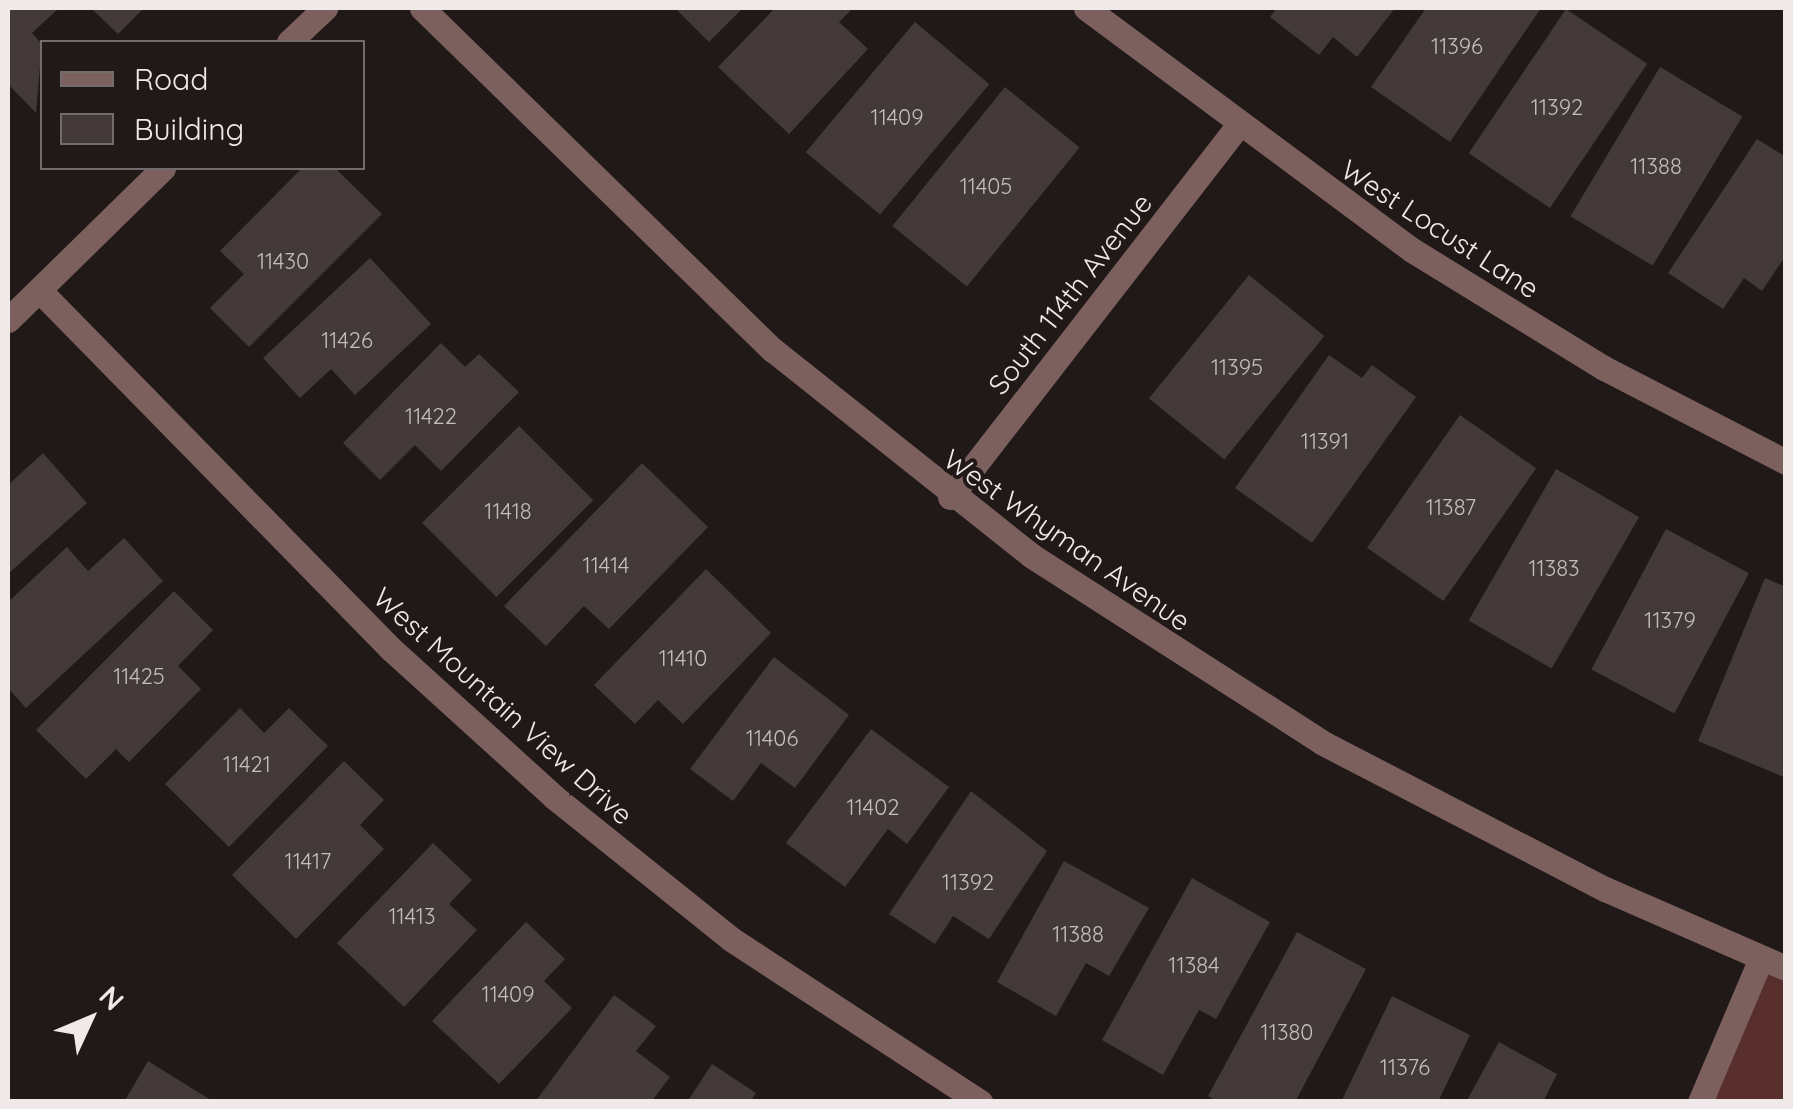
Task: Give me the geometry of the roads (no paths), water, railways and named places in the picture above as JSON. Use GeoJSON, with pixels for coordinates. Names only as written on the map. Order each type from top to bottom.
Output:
{"type":"FeatureCollection","features":[{"type":"Feature","properties":{"kind":"street"},"geometry":{"type":"LineString","coordinates":[[291,40],[325,8]]}},
{"type":"Feature","properties":{"kind":"street","name":"West Whyman Avenue"},"geometry":{"type":"LineString","coordinates":[[422,8],[684,270],[950,497],[1206,674],[1323,744],[1529,852],[1773,963]]}},
{"type":"Feature","properties":{"kind":"street","name":"West Locust Lane"},"geometry":{"type":"LineString","coordinates":[[1086,8],[1237,127],[1500,306],[1786,462]]}},
{"type":"Feature","properties":{"kind":"street","name":"South 114th Avenue"},"geometry":{"type":"LineString","coordinates":[[950,497],[1237,127]]}},
{"type":"Feature","properties":{"kind":"street"},"geometry":{"type":"LineString","coordinates":[[8,320],[161,170]]}},
{"type":"Feature","properties":{"kind":"street","name":"West Mountain View Drive"},"geometry":{"type":"LineString","coordinates":[[39,290],[391,649],[540,785],[732,939],[980,1102]]}},
{"type":"Feature","properties":{"kind":"street"},"geometry":{"type":"LineString","coordinates":[[1700,1102],[1773,963]]}}]}
